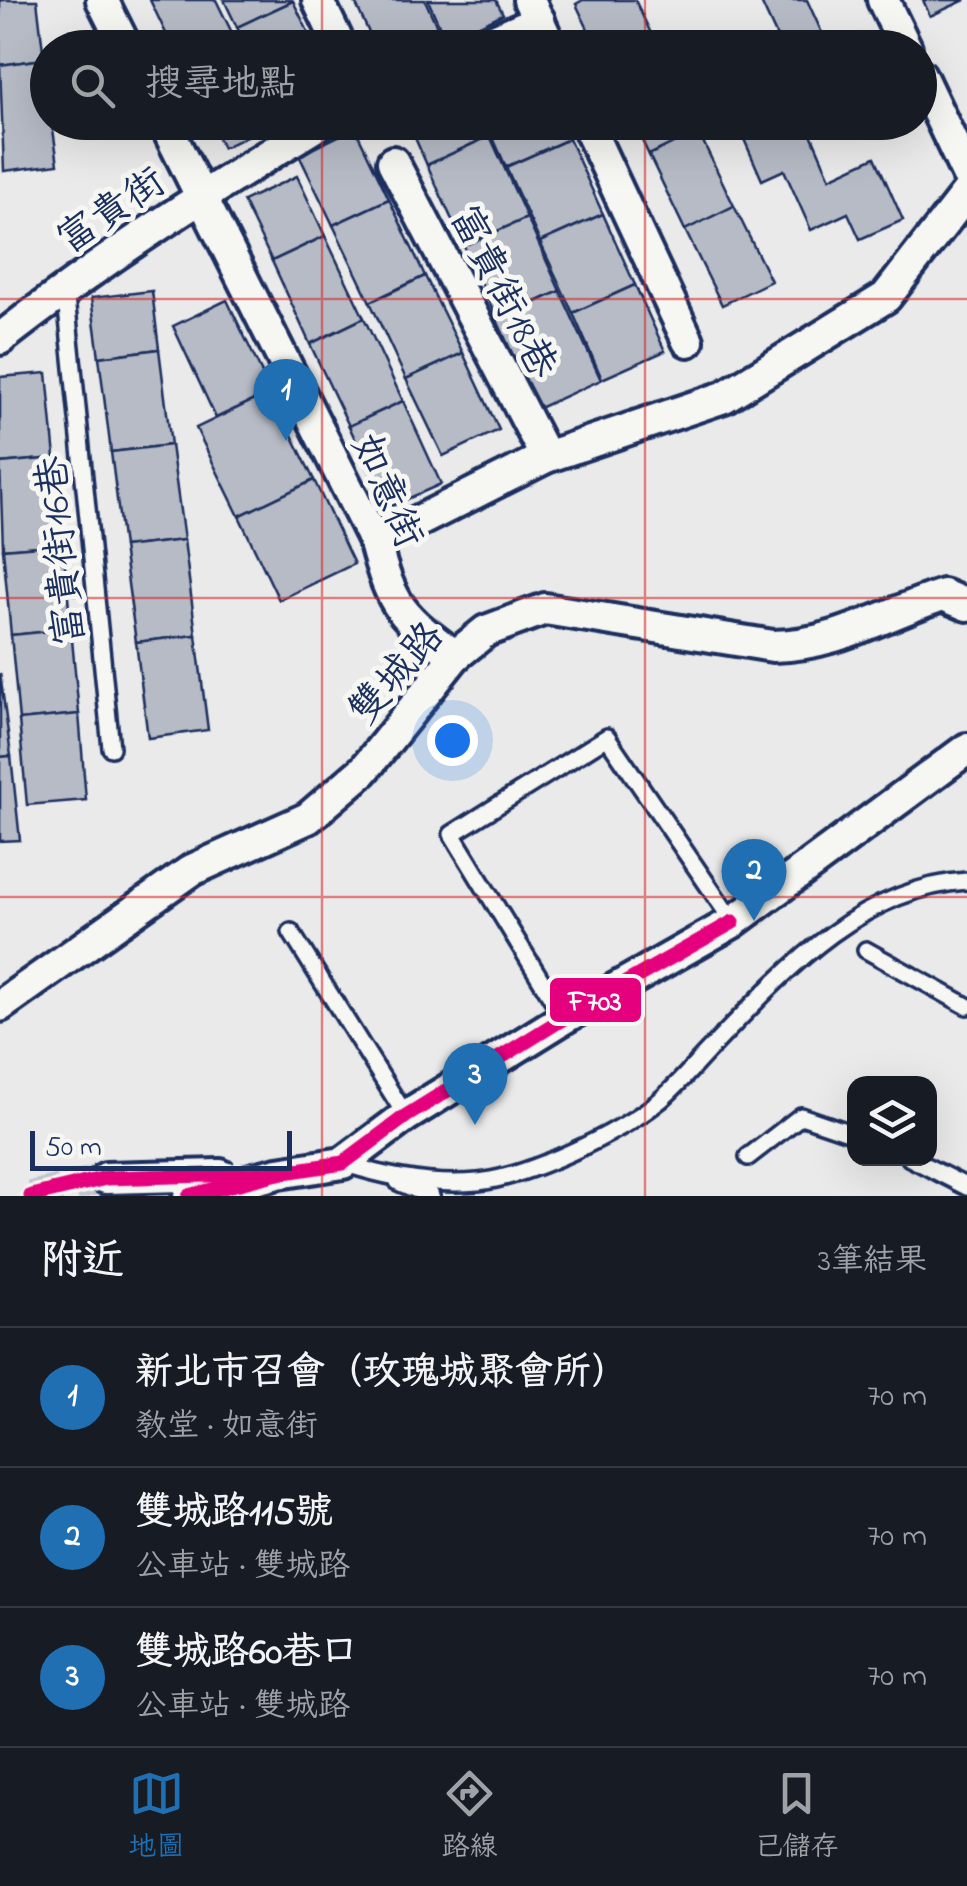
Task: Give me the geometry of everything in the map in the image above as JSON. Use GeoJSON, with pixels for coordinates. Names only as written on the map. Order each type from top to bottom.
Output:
{"type":"FeatureCollection","features":[{"type":"Feature","properties":{"kind":"street"},"geometry":{"type":"LineString","coordinates":[[102,0],[117,30]]}},
{"type":"Feature","properties":{"kind":"street"},"geometry":{"type":"LineString","coordinates":[[318,0],[333,30]]}},
{"type":"Feature","properties":{"kind":"street"},"geometry":{"type":"LineString","coordinates":[[883,0],[897,30]]}},
{"type":"Feature","properties":{"kind":"street"},"geometry":{"type":"LineString","coordinates":[[937,111],[967,174]]}},
{"type":"Feature","properties":{"kind":"street","name":"如意街"},"geometry":{"type":"LineString","coordinates":[[173,140],[375,543],[388,594],[412,624],[455,656]]}},
{"type":"Feature","properties":{"kind":"street","name":"富貴街"},"geometry":{"type":"LineString","coordinates":[[0,339],[65,288],[293,140]]}},
{"type":"Feature","properties":{"kind":"street"},"geometry":{"type":"LineString","coordinates":[[594,140],[688,340]]}},
{"type":"Feature","properties":{"kind":"street","name":"富貴街18巷"},"geometry":{"type":"LineString","coordinates":[[393,162],[546,457]]}},
{"type":"Feature","properties":{"kind":"street"},"geometry":{"type":"LineString","coordinates":[[375,543],[546,457],[724,397],[886,298],[967,193]]}},
{"type":"Feature","properties":{"kind":"street","name":"雙城路"},"geometry":{"type":"LineString","coordinates":[[0,1006],[192,870],[308,818],[364,770],[455,656],[486,632],[545,609],[774,646],[809,646],[841,638],[942,595],[967,605]]}},
{"type":"Feature","properties":{"kind":"street"},"geometry":{"type":"LineString","coordinates":[[189,1196],[278,1173],[343,1163],[406,1116],[564,1018],[732,922],[967,748]]}},
{"type":"Feature","properties":{"kind":"street"},"geometry":{"type":"LineString","coordinates":[[106,1178],[278,1173]]}},
{"type":"Feature","properties":{"kind":"lane","name":"富貴街16巷"},"geometry":{"type":"LineString","coordinates":[[65,288],[111,748]]}},
{"type":"Feature","properties":{"kind":"lane"},"geometry":{"type":"LineString","coordinates":[[564,1018],[452,834],[607,737],[732,922]]}},
{"type":"Feature","properties":{"kind":"lane"},"geometry":{"type":"LineString","coordinates":[[386,1177],[479,1182],[528,1168],[616,1129],[659,1101],[780,976],[820,942],[886,901],[967,881]]}},
{"type":"Feature","properties":{"kind":"lane"},"geometry":{"type":"LineString","coordinates":[[291,932],[406,1116]]}},
{"type":"Feature","properties":{"kind":"lane"},"geometry":{"type":"LineString","coordinates":[[866,950],[967,1006]]}},
{"type":"Feature","properties":{"kind":"lane"},"geometry":{"type":"LineString","coordinates":[[748,1157],[801,1116],[847,1132]]}},
{"type":"Feature","properties":{"kind":"lane"},"geometry":{"type":"LineString","coordinates":[[343,1163],[431,1196]]}},
{"type":"Feature","properties":{"kind":"lane"},"geometry":{"type":"LineString","coordinates":[[926,1166],[967,1187]]}},
{"type":"Feature","properties":{"kind":"building"},"geometry":{"type":"Polygon","coordinates":[[[0,0],[37,0],[41,30],[30,30],[30,61],[0,65],[0,0]]]}},
{"type":"Feature","properties":{"kind":"building"},"geometry":{"type":"Polygon","coordinates":[[[150,0],[216,0],[231,30],[164,30],[150,0]]]}},
{"type":"Feature","properties":{"kind":"building"},"geometry":{"type":"Polygon","coordinates":[[[224,0],[292,0],[293,1],[237,27],[224,0]]]}},
{"type":"Feature","properties":{"kind":"building"},"geometry":{"type":"Polygon","coordinates":[[[354,0],[425,0],[438,30],[368,30],[354,0]]]}},
{"type":"Feature","properties":{"kind":"building"},"geometry":{"type":"Polygon","coordinates":[[[428,0],[496,0],[503,14],[469,30],[441,30],[428,0]]]}},
{"type":"Feature","properties":{"kind":"building"},"geometry":{"type":"Polygon","coordinates":[[[583,0],[635,0],[649,30],[588,30],[576,4],[583,0]]]}},
{"type":"Feature","properties":{"kind":"building"},"geometry":{"type":"Polygon","coordinates":[[[760,0],[807,0],[821,30],[774,30],[760,0]]]}},
{"type":"Feature","properties":{"kind":"building"},"geometry":{"type":"Polygon","coordinates":[[[923,0],[965,0],[930,16],[923,0]]]}},
{"type":"Feature","properties":{"kind":"building"},"geometry":{"type":"Polygon","coordinates":[[[293,1],[307,30],[238,30],[237,27],[293,1]]]}},
{"type":"Feature","properties":{"kind":"building"},"geometry":{"type":"Polygon","coordinates":[[[30,61],[30,140],[55,140],[58,164],[4,171],[0,65],[30,61]]]}},
{"type":"Feature","properties":{"kind":"building"},"geometry":{"type":"Polygon","coordinates":[[[219,140],[239,140],[223,148],[219,140]]]}},
{"type":"Feature","properties":{"kind":"building"},"geometry":{"type":"Polygon","coordinates":[[[330,140],[361,140],[389,199],[333,225],[299,155],[330,140]]]}},
{"type":"Feature","properties":{"kind":"building"},"geometry":{"type":"Polygon","coordinates":[[[416,140],[481,140],[427,165],[416,140]]]}},
{"type":"Feature","properties":{"kind":"building"},"geometry":{"type":"Polygon","coordinates":[[[481,140],[492,140],[527,218],[464,246],[427,165],[481,140]]]}},
{"type":"Feature","properties":{"kind":"building"},"geometry":{"type":"Polygon","coordinates":[[[494,140],[567,140],[506,167],[494,140]]]}},
{"type":"Feature","properties":{"kind":"building"},"geometry":{"type":"Polygon","coordinates":[[[569,140],[603,214],[540,242],[506,167],[569,140]]]}},
{"type":"Feature","properties":{"kind":"building"},"geometry":{"type":"Polygon","coordinates":[[[642,140],[680,140],[649,155],[642,140]]]}},
{"type":"Feature","properties":{"kind":"building"},"geometry":{"type":"Polygon","coordinates":[[[680,140],[702,140],[734,206],[685,230],[649,155],[680,140]]]}},
{"type":"Feature","properties":{"kind":"building"},"geometry":{"type":"Polygon","coordinates":[[[744,140],[814,140],[830,178],[875,157],[903,220],[860,239],[848,213],[811,230],[784,170],[762,180],[744,140]]]}},
{"type":"Feature","properties":{"kind":"building"},"geometry":{"type":"Polygon","coordinates":[[[297,176],[325,236],[272,261],[243,201],[297,176]]]}},
{"type":"Feature","properties":{"kind":"building"},"geometry":{"type":"Polygon","coordinates":[[[389,199],[425,276],[370,302],[333,225],[389,199]]]}},
{"type":"Feature","properties":{"kind":"building"},"geometry":{"type":"Polygon","coordinates":[[[734,206],[771,281],[722,305],[685,230],[734,206]]]}},
{"type":"Feature","properties":{"kind":"building"},"geometry":{"type":"Polygon","coordinates":[[[603,214],[635,285],[573,313],[540,242],[603,214]]]}},
{"type":"Feature","properties":{"kind":"building"},"geometry":{"type":"Polygon","coordinates":[[[527,218],[560,291],[497,320],[464,246],[527,218]]]}},
{"type":"Feature","properties":{"kind":"building"},"geometry":{"type":"Polygon","coordinates":[[[325,236],[364,318],[310,344],[272,261],[325,236]]]}},
{"type":"Feature","properties":{"kind":"building"},"geometry":{"type":"Polygon","coordinates":[[[425,276],[463,353],[406,379],[370,302],[425,276]]]}},
{"type":"Feature","properties":{"kind":"building"},"geometry":{"type":"Polygon","coordinates":[[[635,285],[665,351],[602,379],[573,313],[635,285]]]}},
{"type":"Feature","properties":{"kind":"building"},"geometry":{"type":"Polygon","coordinates":[[[152,291],[159,349],[99,357],[91,298],[152,291]]]}},
{"type":"Feature","properties":{"kind":"building"},"geometry":{"type":"Polygon","coordinates":[[[560,291],[601,380],[537,409],[497,320],[560,291]]]}},
{"type":"Feature","properties":{"kind":"building"},"geometry":{"type":"Polygon","coordinates":[[[227,300],[271,392],[216,418],[173,326],[227,300]]]}},
{"type":"Feature","properties":{"kind":"building"},"geometry":{"type":"Polygon","coordinates":[[[364,318],[403,401],[349,426],[310,344],[364,318]]]}},
{"type":"Feature","properties":{"kind":"building"},"geometry":{"type":"Polygon","coordinates":[[[159,349],[171,445],[111,452],[99,357],[159,349]]]}},
{"type":"Feature","properties":{"kind":"building"},"geometry":{"type":"Polygon","coordinates":[[[463,353],[499,430],[443,456],[406,379],[463,353]]]}},
{"type":"Feature","properties":{"kind":"building"},"geometry":{"type":"Polygon","coordinates":[[[47,373],[55,458],[0,463],[0,377],[47,373]]]}},
{"type":"Feature","properties":{"kind":"building"},"geometry":{"type":"Polygon","coordinates":[[[271,392],[314,480],[239,516],[196,428],[271,392]]]}},
{"type":"Feature","properties":{"kind":"building"},"geometry":{"type":"Polygon","coordinates":[[[403,401],[441,484],[387,508],[349,426],[403,401]]]}},
{"type":"Feature","properties":{"kind":"building"},"geometry":{"type":"Polygon","coordinates":[[[171,445],[184,540],[123,547],[111,452],[171,445]]]}},
{"type":"Feature","properties":{"kind":"building"},"geometry":{"type":"Polygon","coordinates":[[[55,458],[63,544],[3,549],[0,463],[55,458]]]}},
{"type":"Feature","properties":{"kind":"building"},"geometry":{"type":"Polygon","coordinates":[[[314,480],[354,564],[279,600],[239,516],[314,480]]]}},
{"type":"Feature","properties":{"kind":"building"},"geometry":{"type":"Polygon","coordinates":[[[184,540],[196,635],[136,642],[123,547],[184,540]]]}},
{"type":"Feature","properties":{"kind":"building"},"geometry":{"type":"Polygon","coordinates":[[[63,544],[71,629],[11,635],[3,549],[63,544]]]}},
{"type":"Feature","properties":{"kind":"building"},"geometry":{"type":"Polygon","coordinates":[[[71,629],[79,714],[19,720],[11,635],[71,629]]]}},
{"type":"Feature","properties":{"kind":"building"},"geometry":{"type":"Polygon","coordinates":[[[196,635],[208,730],[148,738],[136,642],[196,635]]]}},
{"type":"Feature","properties":{"kind":"building"},"geometry":{"type":"Polygon","coordinates":[[[0,673],[11,756],[0,757],[0,673]]]}},
{"type":"Feature","properties":{"kind":"building"},"geometry":{"type":"Polygon","coordinates":[[[79,714],[86,800],[27,805],[19,720],[79,714]]]}},
{"type":"Feature","properties":{"kind":"building"},"geometry":{"type":"Polygon","coordinates":[[[11,756],[20,840],[0,841],[0,757],[11,756]]]}},
{"type":"Feature","properties":{"kind":"tunnel"},"geometry":{"type":"LineString","coordinates":[[31,1196],[106,1178]]}},
{"type":"Feature","properties":{"kind":"transit line","name":"F703"},"geometry":{"type":"LineString","coordinates":[[189,1196],[278,1173],[343,1163],[406,1116],[564,1018],[733,922]]}},
{"type":"Feature","properties":{"kind":"transit line","name":"F703"},"geometry":{"type":"LineString","coordinates":[[31,1196],[106,1178],[278,1173]]}},
{"type":"Feature","properties":{"kind":"place","name":"新北市召會（玫瑰城聚會所）"},"geometry":{"type":"Point","coordinates":[286,441]}},
{"type":"Feature","properties":{"kind":"place","name":"雙城路115號"},"geometry":{"type":"Point","coordinates":[754,921]}},
{"type":"Feature","properties":{"kind":"place","name":"雙城路60巷口"},"geometry":{"type":"Point","coordinates":[475,1125]}}]}
